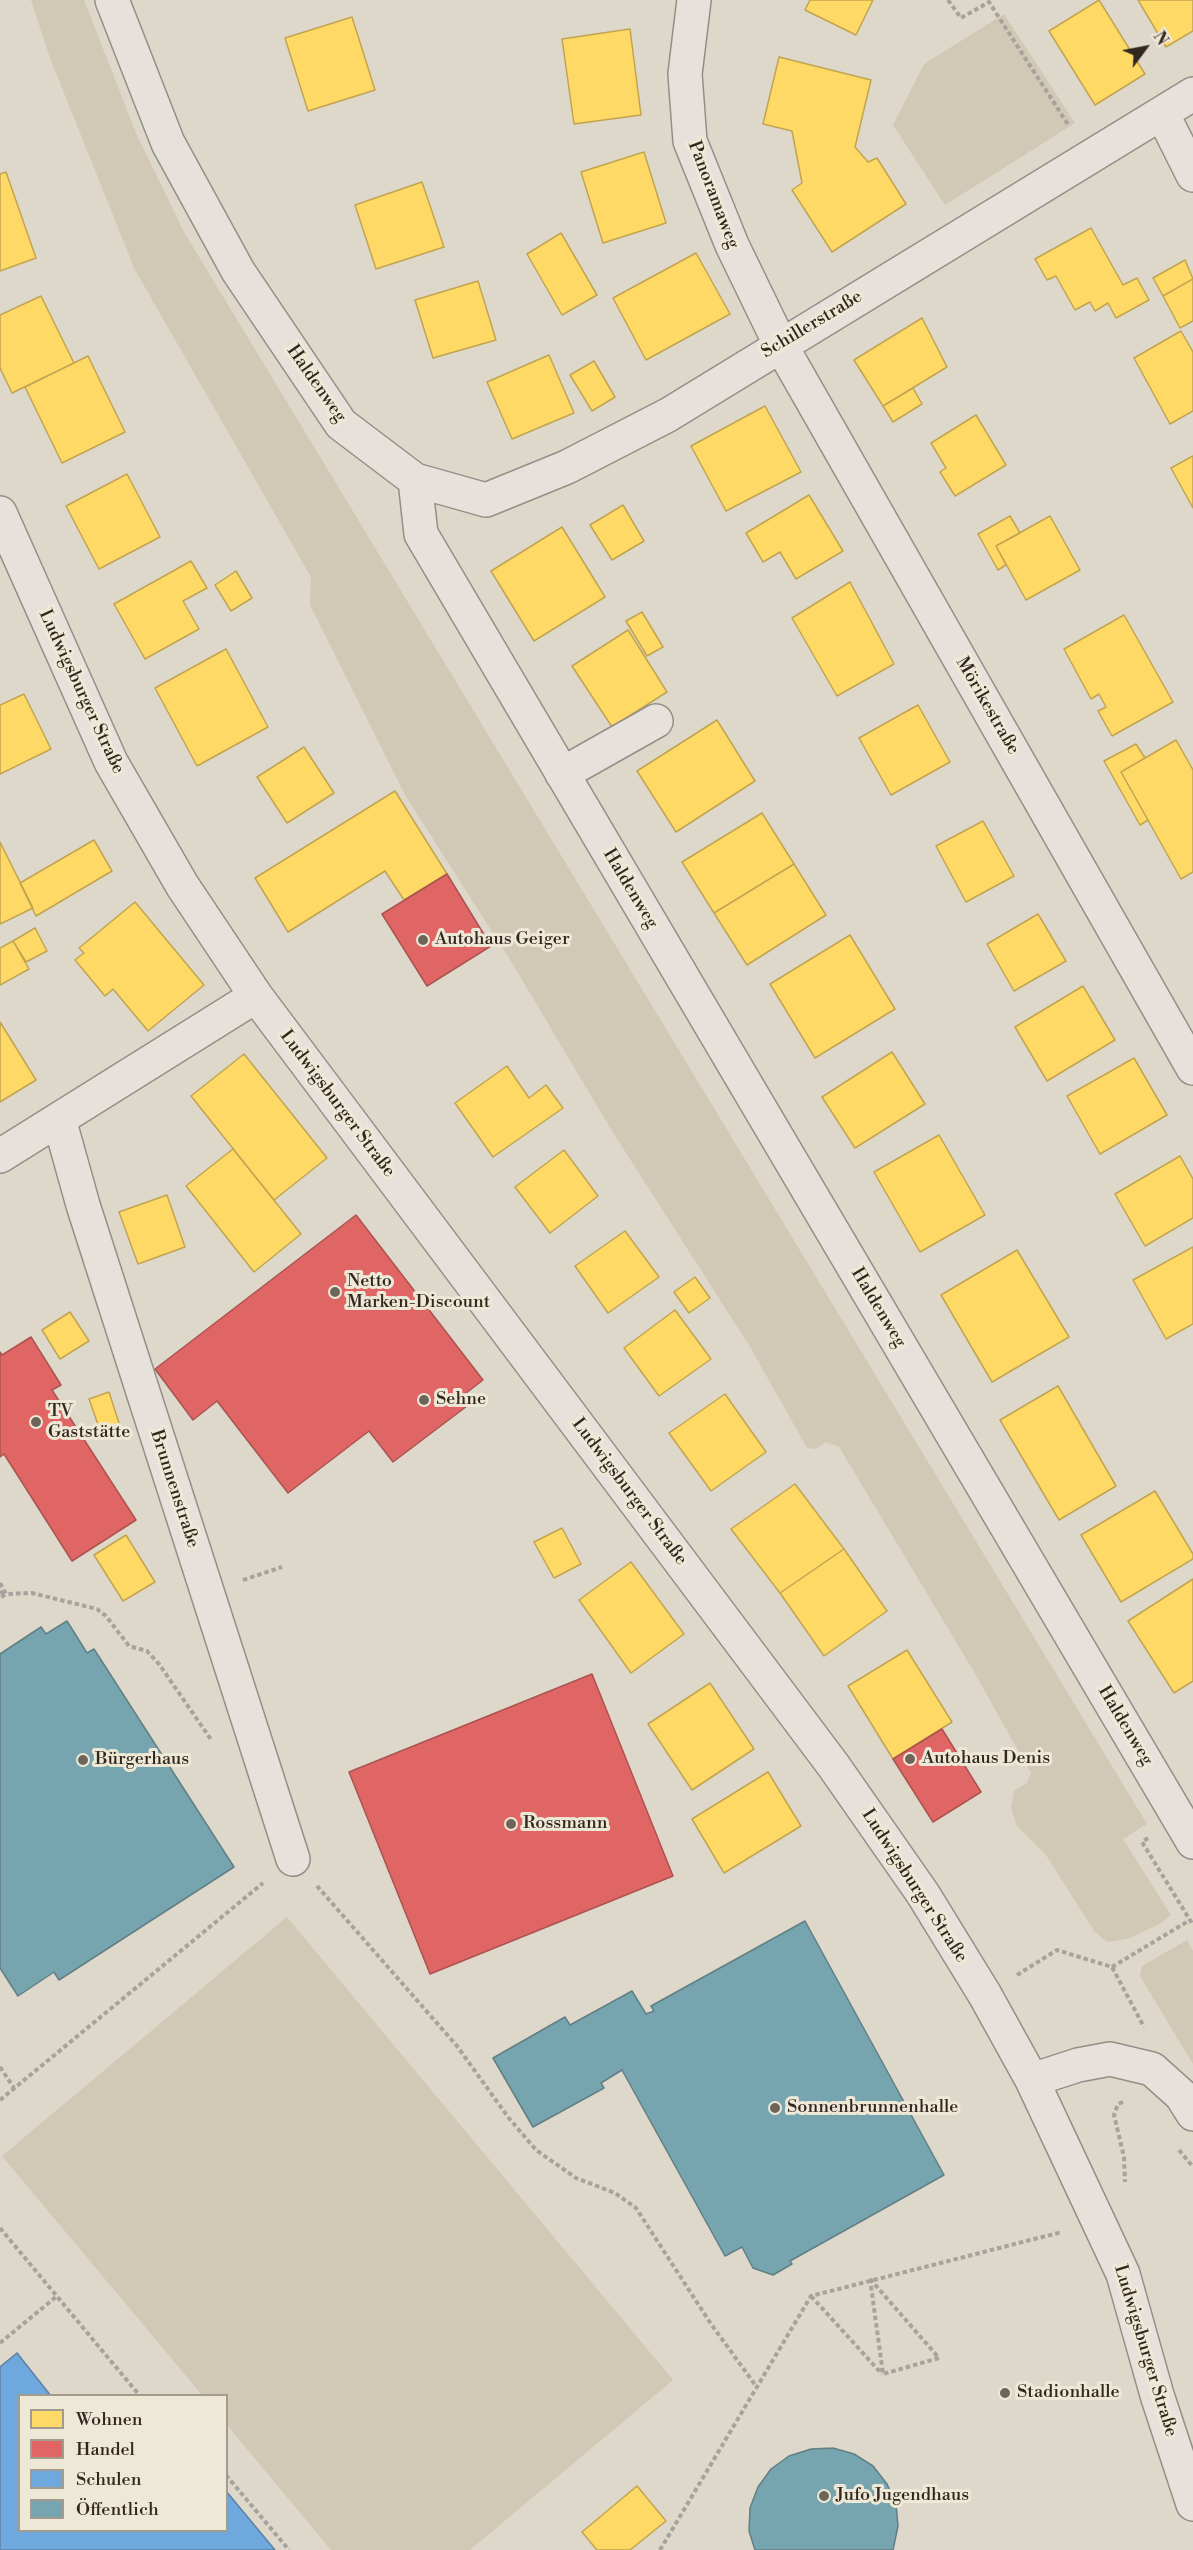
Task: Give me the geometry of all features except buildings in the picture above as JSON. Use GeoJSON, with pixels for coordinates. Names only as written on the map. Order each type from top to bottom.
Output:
{"type":"FeatureCollection","features":[{"type":"Feature","properties":{"kind":"street","name":"Haldenweg"},"geometry":{"type":"LineString","coordinates":[[112,0],[168,142],[238,271],[341,424],[415,480],[421,534],[1193,1842]]}},
{"type":"Feature","properties":{"kind":"street","name":"Panoramaweg"},"geometry":{"type":"LineString","coordinates":[[694,0],[685,74],[690,141],[732,245],[780,344]]}},
{"type":"Feature","properties":{"kind":"street","name":"Schillerstraße"},"geometry":{"type":"LineString","coordinates":[[415,480],[486,500],[567,467],[668,415],[780,344],[1193,94]]}},
{"type":"Feature","properties":{"kind":"street"},"geometry":{"type":"LineString","coordinates":[[1162,113],[1193,175]]}},
{"type":"Feature","properties":{"kind":"street","name":"Mörikestraße"},"geometry":{"type":"LineString","coordinates":[[780,344],[1193,1068]]}},
{"type":"Feature","properties":{"kind":"street","name":"Ludwigsburger Straße"},"geometry":{"type":"LineString","coordinates":[[0,513],[111,762],[182,885],[256,996],[833,1765],[923,1894],[984,1995],[1032,2080],[1123,2274],[1157,2395],[1193,2504]]}},
{"type":"Feature","properties":{"kind":"street"},"geometry":{"type":"LineString","coordinates":[[562,774],[656,721]]}},
{"type":"Feature","properties":{"kind":"street"},"geometry":{"type":"LineString","coordinates":[[0,1156],[256,996]]}},
{"type":"Feature","properties":{"kind":"street","name":"Brunnenstraße"},"geometry":{"type":"LineString","coordinates":[[59,1119],[86,1216],[293,1859]]}},
{"type":"Feature","properties":{"kind":"street"},"geometry":{"type":"LineString","coordinates":[[1032,2080],[1078,2065],[1110,2059],[1152,2070],[1180,2095],[1193,2114]]}},
{"type":"Feature","properties":{"kind":"path"},"geometry":{"type":"LineString","coordinates":[[948,0],[961,18],[989,2],[1089,157]]}},
{"type":"Feature","properties":{"kind":"path"},"geometry":{"type":"LineString","coordinates":[[0,1583],[6,1594]]}},
{"type":"Feature","properties":{"kind":"path"},"geometry":{"type":"LineString","coordinates":[[0,1592],[6,1594],[32,1593],[97,1609],[106,1616],[129,1646],[147,1651],[159,1664],[216,1747]]}},
{"type":"Feature","properties":{"kind":"path"},"geometry":{"type":"LineString","coordinates":[[0,1598],[6,1594]]}},
{"type":"Feature","properties":{"kind":"path"},"geometry":{"type":"LineString","coordinates":[[1142,1842],[1193,1925]]}},
{"type":"Feature","properties":{"kind":"path"},"geometry":{"type":"LineString","coordinates":[[0,2100],[293,1859],[457,2046],[508,2117],[536,2150],[576,2178],[615,2193],[636,2208],[711,2324],[756,2386]]}},
{"type":"Feature","properties":{"kind":"path"},"geometry":{"type":"LineString","coordinates":[[1112,1967],[1190,1920]]}},
{"type":"Feature","properties":{"kind":"path"},"geometry":{"type":"LineString","coordinates":[[984,1995],[1057,1950],[1112,1967],[1144,2025],[1152,2070]]}},
{"type":"Feature","properties":{"kind":"path"},"geometry":{"type":"LineString","coordinates":[[0,2067],[14,2088]]}},
{"type":"Feature","properties":{"kind":"path"},"geometry":{"type":"LineString","coordinates":[[660,2550],[811,2296],[870,2279],[1100,2223],[1125,2191],[1124,2157],[1114,2115],[1118,2104],[1131,2099]]}},
{"type":"Feature","properties":{"kind":"path"},"geometry":{"type":"LineString","coordinates":[[1173,2142],[1193,2167]]}},
{"type":"Feature","properties":{"kind":"path"},"geometry":{"type":"LineString","coordinates":[[0,2228],[138,2394]]}},
{"type":"Feature","properties":{"kind":"path"},"geometry":{"type":"LineString","coordinates":[[870,2279],[939,2358],[883,2374]]}},
{"type":"Feature","properties":{"kind":"path"},"geometry":{"type":"LineString","coordinates":[[870,2279],[883,2374]]}},
{"type":"Feature","properties":{"kind":"path"},"geometry":{"type":"LineString","coordinates":[[0,2343],[57,2296]]}},
{"type":"Feature","properties":{"kind":"path"},"geometry":{"type":"LineString","coordinates":[[811,2296],[883,2374]]}},
{"type":"Feature","properties":{"kind":"path"},"geometry":{"type":"LineString","coordinates":[[228,2477],[289,2550]]}},
{"type":"Feature","properties":{"kind":"shaded area"},"geometry":{"type":"Polygon","coordinates":[[[31,0],[84,0],[136,133],[184,232],[1147,1824],[1123,1839],[1171,1915],[1158,1925],[1127,1939],[1107,1942],[1094,1931],[1046,1855],[1017,1826],[1011,1808],[1014,1791],[1027,1783],[1031,1773],[974,1672],[839,1447],[826,1442],[816,1449],[807,1448],[752,1350],[612,1131],[512,963],[405,795],[310,605],[311,577],[135,270],[50,58],[31,0]]]}},
{"type":"Feature","properties":{"kind":"shaded area"},"geometry":{"type":"Polygon","coordinates":[[[1004,14],[1075,123],[945,205],[893,125],[924,64],[1004,14]]]}},
{"type":"Feature","properties":{"kind":"shaded area"},"geometry":{"type":"Polygon","coordinates":[[[287,1917],[673,2380],[470,2550],[331,2550],[228,2426],[228,2394],[201,2394],[2,2156],[287,1917]]]}},
{"type":"Feature","properties":{"kind":"shaded area"},"geometry":{"type":"Polygon","coordinates":[[[1187,1940],[1193,1951],[1193,2064],[1140,1976],[1142,1966],[1187,1940]]]}},
{"type":"Feature","properties":{"kind":"place","name":"Autohaus Geiger"},"geometry":{"type":"Point","coordinates":[423,940]}},
{"type":"Feature","properties":{"kind":"place","name":"Netto Marken-Discount"},"geometry":{"type":"Point","coordinates":[335,1292]}},
{"type":"Feature","properties":{"kind":"place","name":"Sehne"},"geometry":{"type":"Point","coordinates":[424,1400]}},
{"type":"Feature","properties":{"kind":"place","name":"TV Gaststätte"},"geometry":{"type":"Point","coordinates":[36,1422]}},
{"type":"Feature","properties":{"kind":"place","name":"Autohaus Denis"},"geometry":{"type":"Point","coordinates":[910,1759]}},
{"type":"Feature","properties":{"kind":"place","name":"Bürgerhaus"},"geometry":{"type":"Point","coordinates":[83,1760]}},
{"type":"Feature","properties":{"kind":"place","name":"Rossmann"},"geometry":{"type":"Point","coordinates":[511,1824]}},
{"type":"Feature","properties":{"kind":"place","name":"Sonnenbrunnenhalle"},"geometry":{"type":"Point","coordinates":[775,2108]}},
{"type":"Feature","properties":{"kind":"place","name":"Stadionhalle"},"geometry":{"type":"Point","coordinates":[1005,2393]}},
{"type":"Feature","properties":{"kind":"place","name":"Jufo Jugendhaus"},"geometry":{"type":"Point","coordinates":[824,2496]}}]}
